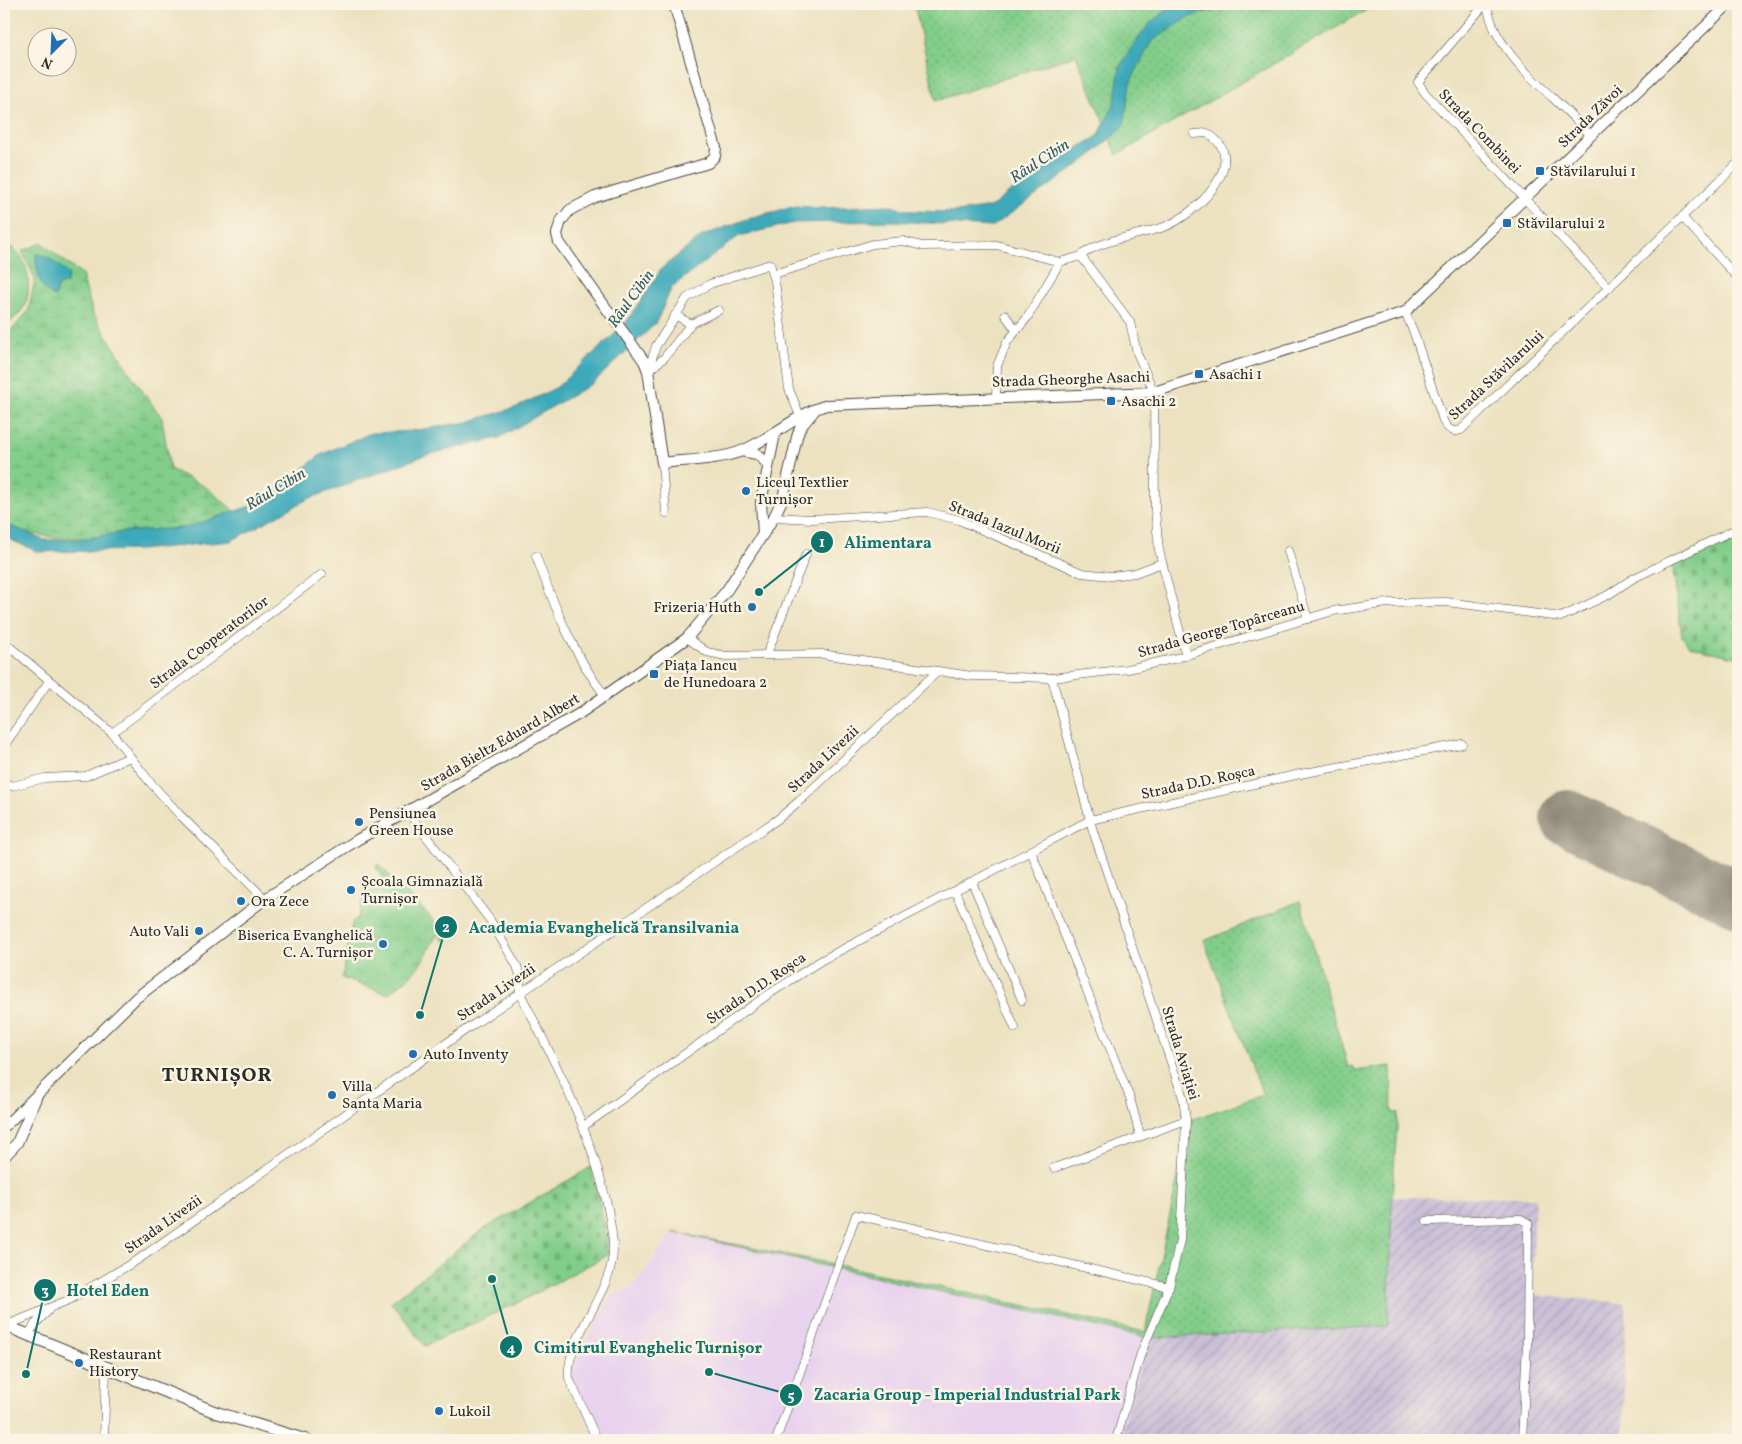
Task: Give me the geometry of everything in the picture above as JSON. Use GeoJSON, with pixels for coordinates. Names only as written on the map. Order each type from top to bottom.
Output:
{"type":"FeatureCollection","features":[{"type":"Feature","properties":{"kind":"main road"},"geometry":{"type":"LineString","coordinates":[[4,1326],[215,1412],[306,1440]]}},
{"type":"Feature","properties":{"kind":"street"},"geometry":{"type":"LineString","coordinates":[[666,513],[662,463],[648,371],[639,351],[567,255],[559,242],[557,234],[560,221],[579,204],[605,193],[708,163],[715,156],[716,148],[674,4]]}},
{"type":"Feature","properties":{"kind":"street"},"geometry":{"type":"LineString","coordinates":[[1485,4],[1494,29],[1516,61],[1591,136]]}},
{"type":"Feature","properties":{"kind":"street","name":"Strada Combinei"},"geometry":{"type":"LineString","coordinates":[[1485,4],[1418,82],[1425,93],[1526,198]]}},
{"type":"Feature","properties":{"kind":"street","name":"Strada Zăvoi"},"geometry":{"type":"LineString","coordinates":[[1405,312],[1729,4]]}},
{"type":"Feature","properties":{"kind":"street"},"geometry":{"type":"LineString","coordinates":[[774,274],[873,244],[903,240],[922,246],[996,245],[1060,262],[1081,256],[1094,247],[1166,226],[1191,210],[1215,188],[1222,170],[1221,151],[1214,138],[1201,132],[1194,134]]}},
{"type":"Feature","properties":{"kind":"street","name":"Strada Stăvilarului"},"geometry":{"type":"LineString","coordinates":[[1405,312],[1414,333],[1444,423],[1450,430],[1455,432],[1461,430],[1738,163]]}},
{"type":"Feature","properties":{"kind":"street"},"geometry":{"type":"LineString","coordinates":[[1526,198],[1609,288]]}},
{"type":"Feature","properties":{"kind":"street"},"geometry":{"type":"LineString","coordinates":[[1682,217],[1738,278]]}},
{"type":"Feature","properties":{"kind":"street"},"geometry":{"type":"LineString","coordinates":[[1081,256],[1130,322],[1137,353],[1154,392],[1155,510],[1162,563],[1186,656]]}},
{"type":"Feature","properties":{"kind":"street"},"geometry":{"type":"LineString","coordinates":[[996,397],[998,366],[1007,342],[1027,318],[1060,262]]}},
{"type":"Feature","properties":{"kind":"street"},"geometry":{"type":"LineString","coordinates":[[648,371],[652,353],[675,315],[694,292],[710,284],[770,264],[774,274],[789,389],[791,398],[800,416]]}},
{"type":"Feature","properties":{"kind":"street"},"geometry":{"type":"LineString","coordinates":[[648,371],[664,358],[691,324],[705,315],[720,310]]}},
{"type":"Feature","properties":{"kind":"street","name":"Strada Gheorghe Asachi"},"geometry":{"type":"LineString","coordinates":[[740,451],[775,434],[800,416],[817,408],[840,403],[1154,392],[1405,312]]}},
{"type":"Feature","properties":{"kind":"street"},"geometry":{"type":"LineString","coordinates":[[675,315],[691,324]]}},
{"type":"Feature","properties":{"kind":"street"},"geometry":{"type":"LineString","coordinates":[[1005,315],[1016,330]]}},
{"type":"Feature","properties":{"kind":"street","name":"Strada Bieltz Eduard Albert"},"geometry":{"type":"LineString","coordinates":[[4,1127],[136,998],[264,899],[313,866],[471,777],[606,697],[687,638],[723,596],[774,517],[783,498],[800,428],[817,408]]}},
{"type":"Feature","properties":{"kind":"street"},"geometry":{"type":"LineString","coordinates":[[763,535],[761,502],[775,434]]}},
{"type":"Feature","properties":{"kind":"street"},"geometry":{"type":"LineString","coordinates":[[662,463],[740,451],[757,454],[768,464]]}},
{"type":"Feature","properties":{"kind":"street","name":"Strada Iazul Morii"},"geometry":{"type":"LineString","coordinates":[[774,517],[812,519],[927,512],[959,520],[1082,572],[1111,576],[1135,573],[1162,563]]}},
{"type":"Feature","properties":{"kind":"street","name":"Strada George Topârceanu"},"geometry":{"type":"LineString","coordinates":[[687,638],[701,649],[714,654],[821,654],[972,676],[1052,678],[1128,669],[1186,656],[1333,611],[1362,607],[1428,602],[1484,605],[1562,617],[1608,595],[1640,575],[1738,528]]}},
{"type":"Feature","properties":{"kind":"street"},"geometry":{"type":"LineString","coordinates":[[1288,551],[1308,619]]}},
{"type":"Feature","properties":{"kind":"street"},"geometry":{"type":"LineString","coordinates":[[767,654],[806,554]]}},
{"type":"Feature","properties":{"kind":"street"},"geometry":{"type":"LineString","coordinates":[[536,556],[572,644],[587,672],[606,697]]}},
{"type":"Feature","properties":{"kind":"street","name":"Strada Cooperatorilor"},"geometry":{"type":"LineString","coordinates":[[112,733],[322,574]]}},
{"type":"Feature","properties":{"kind":"street"},"geometry":{"type":"LineString","coordinates":[[4,642],[112,733],[179,814],[264,899]]}},
{"type":"Feature","properties":{"kind":"street","name":"Strada Livezii"},"geometry":{"type":"LineString","coordinates":[[4,1326],[23,1317],[49,1309],[92,1288],[139,1259],[520,993],[778,819],[937,672]]}},
{"type":"Feature","properties":{"kind":"street","name":"Strada Aviației"},"geometry":{"type":"LineString","coordinates":[[1052,678],[1090,820],[1183,1098],[1186,1120],[1180,1240],[1169,1287],[1141,1352],[1116,1440]]}},
{"type":"Feature","properties":{"kind":"street"},"geometry":{"type":"LineString","coordinates":[[4,746],[49,680]]}},
{"type":"Feature","properties":{"kind":"street","name":"Strada D.D. Roșca"},"geometry":{"type":"LineString","coordinates":[[584,1126],[766,996],[822,960],[1090,820],[1305,772],[1462,744]]}},
{"type":"Feature","properties":{"kind":"street"},"geometry":{"type":"LineString","coordinates":[[4,782],[12,786],[45,778],[86,776],[130,757]]}},
{"type":"Feature","properties":{"kind":"street"},"geometry":{"type":"LineString","coordinates":[[407,812],[490,920],[516,966],[520,975],[520,993],[584,1126],[602,1178],[613,1235],[613,1257],[598,1302],[573,1350],[569,1375],[597,1440]]}},
{"type":"Feature","properties":{"kind":"street"},"geometry":{"type":"LineString","coordinates":[[1031,851],[1130,1098],[1140,1136]]}},
{"type":"Feature","properties":{"kind":"street"},"geometry":{"type":"LineString","coordinates":[[972,882],[1022,1000]]}},
{"type":"Feature","properties":{"kind":"street"},"geometry":{"type":"LineString","coordinates":[[955,891],[1015,1028]]}},
{"type":"Feature","properties":{"kind":"street"},"geometry":{"type":"LineString","coordinates":[[4,1157],[17,1143],[37,1095]]}},
{"type":"Feature","properties":{"kind":"street"},"geometry":{"type":"LineString","coordinates":[[1054,1168],[1186,1120]]}},
{"type":"Feature","properties":{"kind":"street"},"geometry":{"type":"LineString","coordinates":[[776,1440],[856,1215],[1169,1287]]}},
{"type":"Feature","properties":{"kind":"street"},"geometry":{"type":"LineString","coordinates":[[1427,1221],[1522,1219],[1528,1223],[1527,1344],[1522,1440]]}},
{"type":"Feature","properties":{"kind":"street","name":"Strada Livezii"},"geometry":{"type":"LineString","coordinates":[[28,1335],[49,1309]]}},
{"type":"Feature","properties":{"kind":"street"},"geometry":{"type":"LineString","coordinates":[[104,1440],[106,1367]]}},
{"type":"Feature","properties":{"kind":"shaded area"},"geometry":{"type":"Polygon","coordinates":[[[1392,1197],[1535,1198],[1532,1295],[1626,1303],[1623,1440],[1119,1440],[1149,1338],[1388,1326],[1392,1197]]]}},
{"type":"Feature","properties":{"kind":"shaded area"},"geometry":{"type":"Polygon","coordinates":[[[672,1232],[1149,1338],[1119,1440],[595,1440],[569,1375],[610,1297],[634,1286],[672,1232]]]}},
{"type":"Feature","properties":{"kind":"green space"},"geometry":{"type":"Polygon","coordinates":[[[914,4],[1377,4],[1117,155],[1076,55],[936,101],[914,4]]]}},
{"type":"Feature","properties":{"kind":"green space"},"geometry":{"type":"Polygon","coordinates":[[[42,243],[82,275],[93,314],[132,376],[162,418],[170,469],[206,487],[238,514],[174,538],[57,538],[22,532],[4,523],[4,338],[28,312],[35,279],[22,251],[42,243]]]}},
{"type":"Feature","properties":{"kind":"green space"},"geometry":{"type":"Polygon","coordinates":[[[4,245],[19,253],[26,269],[28,288],[23,309],[4,328],[4,245]]]}},
{"type":"Feature","properties":{"kind":"green space"},"geometry":{"type":"Polygon","coordinates":[[[1738,535],[1738,658],[1689,646],[1682,636],[1672,562],[1727,537],[1738,535]]]}},
{"type":"Feature","properties":{"kind":"green space"},"geometry":{"type":"Polygon","coordinates":[[[378,864],[450,937],[443,941],[437,934],[427,954],[417,968],[405,981],[387,994],[342,978],[351,927],[353,921],[358,918],[364,895],[385,883],[376,867],[378,864]]]}},
{"type":"Feature","properties":{"kind":"green space"},"geometry":{"type":"Polygon","coordinates":[[[1300,901],[1348,1067],[1353,1066],[1355,1071],[1391,1066],[1392,1112],[1398,1113],[1392,1197],[1388,1326],[1149,1338],[672,1232],[839,1265],[1145,1332],[1190,1120],[1263,1095],[1204,941],[1300,901]]]}},
{"type":"Feature","properties":{"kind":"green space"},"geometry":{"type":"Polygon","coordinates":[[[591,1167],[606,1230],[608,1255],[517,1303],[425,1346],[391,1302],[481,1231],[591,1167]]]}},
{"type":"Feature","properties":{"kind":"water"},"geometry":{"type":"Polygon","coordinates":[[[1184,4],[1234,4],[1189,17],[1151,42],[1130,83],[1124,126],[1091,156],[992,227],[892,221],[794,223],[739,236],[672,287],[656,323],[593,383],[499,438],[426,455],[308,499],[231,541],[139,550],[38,552],[4,537],[4,523],[44,540],[82,539],[129,531],[185,528],[256,504],[290,480],[320,455],[371,433],[411,431],[467,422],[517,407],[557,387],[625,324],[662,268],[702,236],[752,217],[796,206],[821,208],[887,205],[913,211],[957,212],[991,207],[1033,174],[1098,136],[1114,105],[1120,67],[1130,50],[1150,23],[1170,8],[1184,4]]]}},
{"type":"Feature","properties":{"kind":"water"},"geometry":{"type":"Polygon","coordinates":[[[36,254],[49,258],[68,274],[67,283],[58,286],[55,297],[45,290],[39,279],[36,254]]]}},
{"type":"Feature","properties":{"kind":"runway"},"geometry":{"type":"LineString","coordinates":[[1568,818],[1738,899]]}},
{"type":"Feature","properties":{"kind":"place","name":"Stăvilarului 1"},"geometry":{"type":"Point","coordinates":[1540,171]}},
{"type":"Feature","properties":{"kind":"place","name":"Stăvilarului 2"},"geometry":{"type":"Point","coordinates":[1507,223]}},
{"type":"Feature","properties":{"kind":"place","name":"Asachi 1"},"geometry":{"type":"Point","coordinates":[1199,374]}},
{"type":"Feature","properties":{"kind":"place","name":"Asachi 2"},"geometry":{"type":"Point","coordinates":[1111,401]}},
{"type":"Feature","properties":{"kind":"place","name":"Liceul Textlier Turnișor"},"geometry":{"type":"Point","coordinates":[746,491]}},
{"type":"Feature","properties":{"kind":"place","name":"Alimentara"},"geometry":{"type":"Point","coordinates":[759,592]}},
{"type":"Feature","properties":{"kind":"place","name":"Frizeria Huth"},"geometry":{"type":"Point","coordinates":[752,607]}},
{"type":"Feature","properties":{"kind":"place","name":"Piața Iancu de Hunedoara 2"},"geometry":{"type":"Point","coordinates":[654,674]}},
{"type":"Feature","properties":{"kind":"place","name":"Pensiunea Green House"},"geometry":{"type":"Point","coordinates":[359,822]}},
{"type":"Feature","properties":{"kind":"place","name":"Școala Gimnazială Turnișor"},"geometry":{"type":"Point","coordinates":[351,890]}},
{"type":"Feature","properties":{"kind":"place","name":"Ora Zece"},"geometry":{"type":"Point","coordinates":[241,901]}},
{"type":"Feature","properties":{"kind":"place","name":"Auto Vali"},"geometry":{"type":"Point","coordinates":[199,931]}},
{"type":"Feature","properties":{"kind":"place","name":"Biserica Evanghelică C. A. Turnișor"},"geometry":{"type":"Point","coordinates":[383,944]}},
{"type":"Feature","properties":{"kind":"place","name":"Academia Evanghelică Transilvania"},"geometry":{"type":"Point","coordinates":[420,1015]}},
{"type":"Feature","properties":{"kind":"place","name":"Auto Inventy"},"geometry":{"type":"Point","coordinates":[413,1054]}},
{"type":"Feature","properties":{"kind":"place","name":"Villa Santa Maria"},"geometry":{"type":"Point","coordinates":[332,1095]}},
{"type":"Feature","properties":{"kind":"place","name":"Cimitirul Evanghelic Turnișor"},"geometry":{"type":"Point","coordinates":[492,1279]}},
{"type":"Feature","properties":{"kind":"place","name":"Restaurant History"},"geometry":{"type":"Point","coordinates":[79,1363]}},
{"type":"Feature","properties":{"kind":"place","name":"Zacaria Group - Imperial Industrial Park"},"geometry":{"type":"Point","coordinates":[709,1372]}},
{"type":"Feature","properties":{"kind":"place","name":"Hotel Eden"},"geometry":{"type":"Point","coordinates":[26,1374]}},
{"type":"Feature","properties":{"kind":"place","name":"Lukoil"},"geometry":{"type":"Point","coordinates":[439,1411]}},
{"type":"Feature","properties":{"kind":"district","name":"TURNIȘOR"},"geometry":{"type":"Point","coordinates":[217,1074]}},
{"type":"Feature","properties":{"kind":"water label","name":"Râul Cibin"},"geometry":{"type":"Point","coordinates":[1039,160]}},
{"type":"Feature","properties":{"kind":"water label","name":"Râul Cibin"},"geometry":{"type":"Point","coordinates":[630,298]}},
{"type":"Feature","properties":{"kind":"water label","name":"Râul Cibin"},"geometry":{"type":"Point","coordinates":[275,488]}}]}
